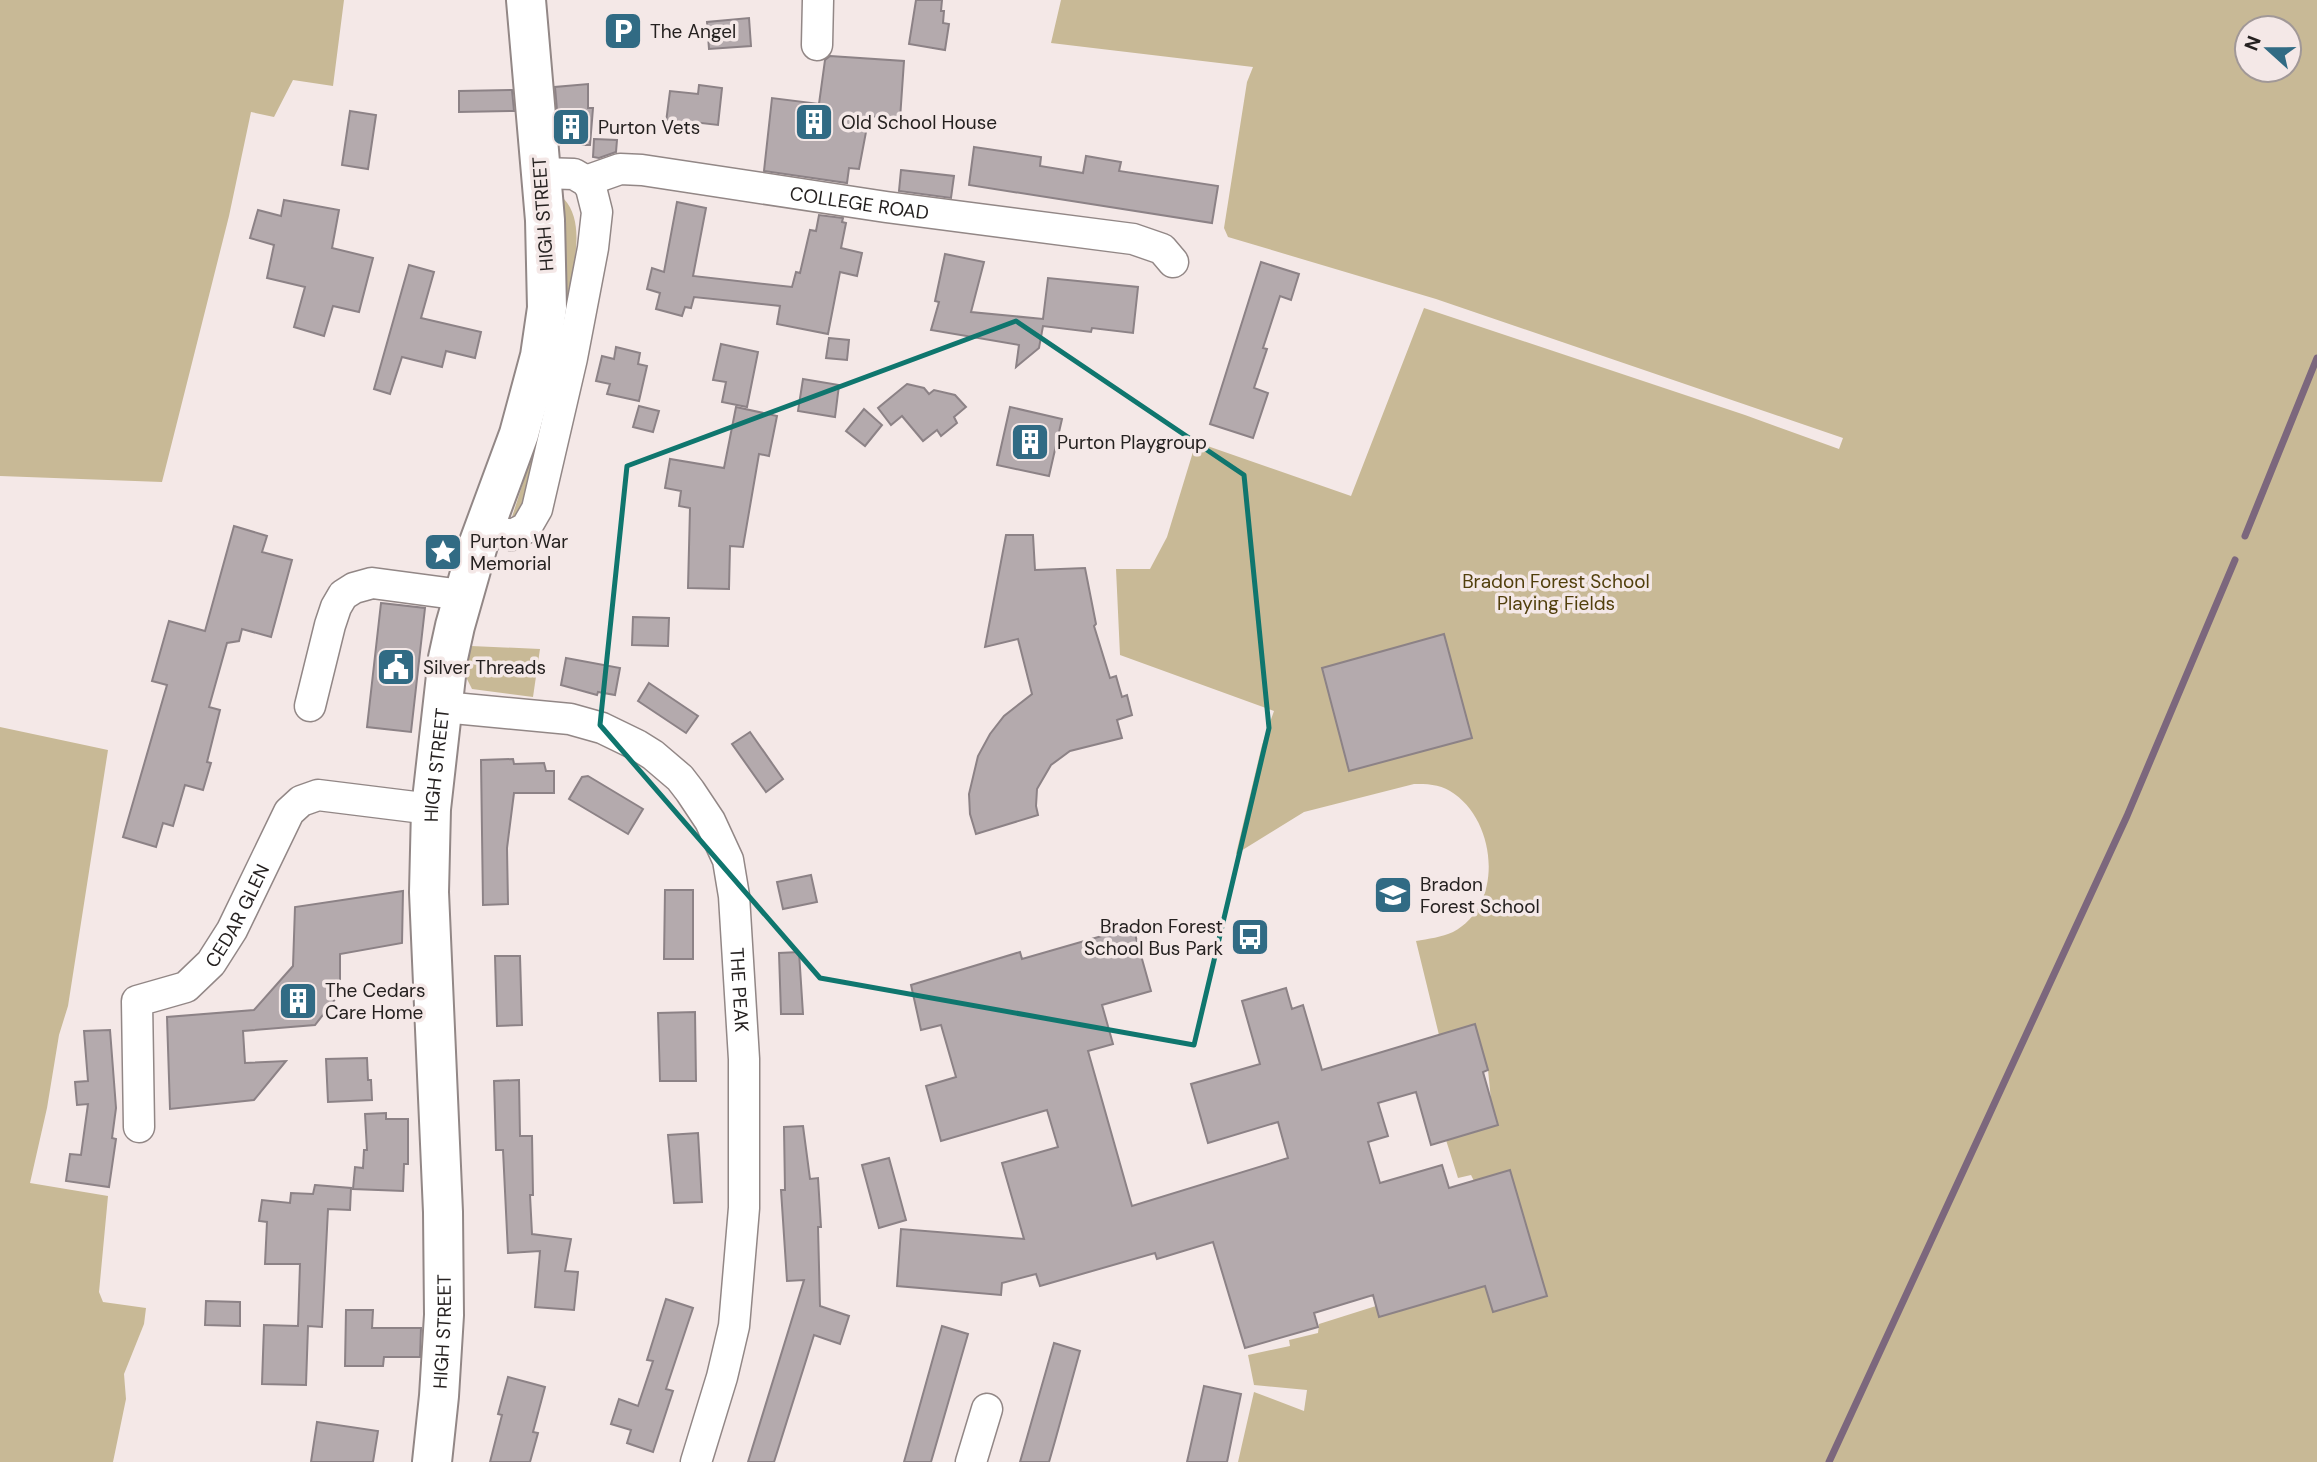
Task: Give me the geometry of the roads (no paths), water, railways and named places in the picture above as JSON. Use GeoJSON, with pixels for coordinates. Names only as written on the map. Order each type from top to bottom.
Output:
{"type":"FeatureCollection","features":[{"type":"Feature","properties":{"kind":"street","name":"HIGH STREET"},"geometry":{"type":"LineString","coordinates":[[432,1462],[439,1396],[443,1212],[429,892],[431,809],[448,658],[462,595],[519,434],[540,356],[548,286],[526,0]]}},
{"type":"Feature","properties":{"kind":"street"},"geometry":{"type":"LineString","coordinates":[[817,45],[818,0]]}},
{"type":"Feature","properties":{"kind":"street","name":"COLLEGE ROAD"},"geometry":{"type":"LineString","coordinates":[[586,181],[620,169],[642,170],[886,207],[1133,239],[1162,249],[1173,262]]}},
{"type":"Feature","properties":{"kind":"street"},"geometry":{"type":"LineString","coordinates":[[485,529],[512,535],[526,528],[537,509],[557,428],[593,248],[597,212],[591,188],[586,181],[574,174],[541,173]]}},
{"type":"Feature","properties":{"kind":"street"},"geometry":{"type":"LineString","coordinates":[[310,706],[330,625],[343,595],[354,588],[372,583],[462,595]]}},
{"type":"Feature","properties":{"kind":"street","name":"THE PEAK"},"geometry":{"type":"LineString","coordinates":[[443,707],[570,719],[601,728],[637,745],[661,762],[690,791],[710,821],[728,860],[734,896],[744,1059],[744,1208],[734,1326],[722,1377],[696,1462]]}},
{"type":"Feature","properties":{"kind":"street","name":"CEDAR GLEN"},"geometry":{"type":"LineString","coordinates":[[139,1127],[137,1001],[186,987],[211,963],[232,930],[289,812],[301,801],[318,795],[431,809]]}},
{"type":"Feature","properties":{"kind":"street"},"geometry":{"type":"LineString","coordinates":[[971,1462],[987,1409]]}},
{"type":"Feature","properties":{"kind":"waterway"},"geometry":{"type":"LineString","coordinates":[[2245,536],[2317,358]]}},
{"type":"Feature","properties":{"kind":"waterway"},"geometry":{"type":"LineString","coordinates":[[1829,1462],[2127,816],[2235,560]]}},
{"type":"Feature","properties":{"kind":"place","name":"The Angel"},"geometry":{"type":"Point","coordinates":[623,31]}},
{"type":"Feature","properties":{"kind":"place","name":"Old School House"},"geometry":{"type":"Point","coordinates":[814,122]}},
{"type":"Feature","properties":{"kind":"place","name":"Purton Vets"},"geometry":{"type":"Point","coordinates":[571,127]}},
{"type":"Feature","properties":{"kind":"place","name":"Purton Playgroup"},"geometry":{"type":"Point","coordinates":[1030,442]}},
{"type":"Feature","properties":{"kind":"place","name":"Purton War Memorial"},"geometry":{"type":"Point","coordinates":[443,552]}},
{"type":"Feature","properties":{"kind":"place","name":"Silver Threads"},"geometry":{"type":"Point","coordinates":[396,667]}},
{"type":"Feature","properties":{"kind":"place","name":"Bradon Forest School"},"geometry":{"type":"Point","coordinates":[1393,895]}},
{"type":"Feature","properties":{"kind":"place","name":"Bradon Forest School Bus Park"},"geometry":{"type":"Point","coordinates":[1250,937]}},
{"type":"Feature","properties":{"kind":"place","name":"The Cedars Care Home"},"geometry":{"type":"Point","coordinates":[298,1001]}},
{"type":"Feature","properties":{"kind":"park label","name":"Bradon Forest School Playing Fields"},"geometry":{"type":"Point","coordinates":[1556,592]}}]}
